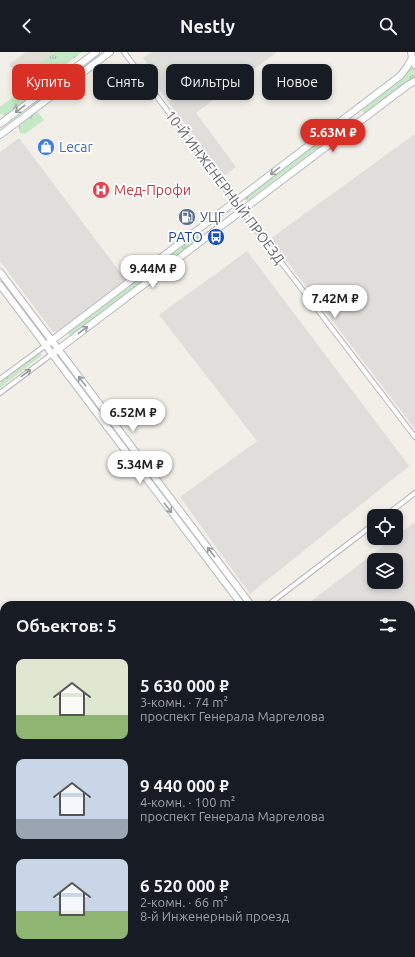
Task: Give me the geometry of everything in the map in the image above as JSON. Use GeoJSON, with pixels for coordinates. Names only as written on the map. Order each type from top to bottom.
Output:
{"type":"FeatureCollection","features":[{"type":"Feature","properties":{"kind":"street"},"geometry":{"type":"LineString","coordinates":[[8,130],[1,122],[96,52]]}},
{"type":"Feature","properties":{"kind":"street"},"geometry":{"type":"LineString","coordinates":[[0,135],[110,52]]}},
{"type":"Feature","properties":{"kind":"street","name":"10-Й ИНЖЕНЕРНЫЙ ПРОЕЗД"},"geometry":{"type":"LineString","coordinates":[[124,52],[235,202],[415,437]]}},
{"type":"Feature","properties":{"kind":"street"},"geometry":{"type":"LineString","coordinates":[[412,55],[415,65]]}},
{"type":"Feature","properties":{"kind":"street"},"geometry":{"type":"LineString","coordinates":[[0,380],[400,76],[407,67],[412,55]]}},
{"type":"Feature","properties":{"kind":"street"},"geometry":{"type":"LineString","coordinates":[[0,393],[415,81]]}},
{"type":"Feature","properties":{"kind":"street"},"geometry":{"type":"LineString","coordinates":[[347,116],[355,125]]}},
{"type":"Feature","properties":{"kind":"street"},"geometry":{"type":"LineString","coordinates":[[200,228],[207,237]]}},
{"type":"Feature","properties":{"kind":"street"},"geometry":{"type":"LineString","coordinates":[[0,272],[248,601]]}},
{"type":"Feature","properties":{"kind":"street"},"geometry":{"type":"LineString","coordinates":[[0,285],[239,601]]}},
{"type":"Feature","properties":{"kind":"street"},"geometry":{"type":"LineString","coordinates":[[29,324],[36,319]]}},
{"type":"Feature","properties":{"kind":"street"},"geometry":{"type":"LineString","coordinates":[[394,509],[415,493]]}},
{"type":"Feature","properties":{"kind":"street"},"geometry":{"type":"LineString","coordinates":[[273,601],[367,529]]}},
{"type":"Feature","properties":{"kind":"street"},"geometry":{"type":"LineString","coordinates":[[215,570],[221,565]]}},
{"type":"Feature","properties":{"kind":"shaded area"},"geometry":{"type":"Polygon","coordinates":[[[26,52],[74,52],[58,64],[12,64],[12,68],[9,64],[26,52]]]}},
{"type":"Feature","properties":{"kind":"shaded area"},"geometry":{"type":"Polygon","coordinates":[[[151,52],[277,52],[254,69],[254,64],[166,64],[166,99],[158,88],[158,64],[148,64],[143,58],[151,52]]]}},
{"type":"Feature","properties":{"kind":"shaded area"},"geometry":{"type":"Polygon","coordinates":[[[167,100],[213,100],[196,113],[236,167],[224,176],[167,100]]]}},
{"type":"Feature","properties":{"kind":"shaded area"},"geometry":{"type":"Polygon","coordinates":[[[415,134],[415,429],[270,239],[415,134]]]}},
{"type":"Feature","properties":{"kind":"shaded area"},"geometry":{"type":"Polygon","coordinates":[[[19,138],[126,280],[59,330],[53,332],[0,261],[0,152],[19,138]]]}},
{"type":"Feature","properties":{"kind":"shaded area"},"geometry":{"type":"Polygon","coordinates":[[[247,251],[409,466],[250,594],[180,497],[257,441],[159,315],[247,251]]]}},
{"type":"Feature","properties":{"kind":"shaded area"},"geometry":{"type":"Polygon","coordinates":[[[415,522],[415,601],[311,601],[367,559],[367,589],[403,589],[403,553],[374,553],[385,545],[403,545],[403,531],[415,522]]]}},
{"type":"Feature","properties":{"kind":"green space"},"geometry":{"type":"Polygon","coordinates":[[[55,52],[82,52],[66,64],[39,64],[55,52]]]}},
{"type":"Feature","properties":{"kind":"green space"},"geometry":{"type":"Polygon","coordinates":[[[102,52],[105,52],[85,67],[85,65],[102,52]]]}},
{"type":"Feature","properties":{"kind":"green space"},"geometry":{"type":"Polygon","coordinates":[[[412,65],[415,68],[415,79],[365,114],[362,110],[402,79],[412,65]]]}},
{"type":"Feature","properties":{"kind":"green space"},"geometry":{"type":"Polygon","coordinates":[[[12,98],[12,100],[28,100],[8,115],[0,114],[0,107],[12,98]]]}},
{"type":"Feature","properties":{"kind":"green space"},"geometry":{"type":"Polygon","coordinates":[[[37,111],[44,120],[25,134],[21,133],[19,131],[19,126],[37,111]]]}},
{"type":"Feature","properties":{"kind":"green space"},"geometry":{"type":"Polygon","coordinates":[[[337,127],[340,131],[247,201],[243,197],[337,127]]]}},
{"type":"Feature","properties":{"kind":"green space"},"geometry":{"type":"Polygon","coordinates":[[[199,234],[203,236],[202,238],[70,336],[67,332],[199,234]]]}},
{"type":"Feature","properties":{"kind":"green space"},"geometry":{"type":"Polygon","coordinates":[[[40,353],[42,355],[0,388],[0,383],[40,353]]]}},
{"type":"Feature","properties":{"kind":"place","name":"Lecar"},"geometry":{"type":"Point","coordinates":[46,147]}},
{"type":"Feature","properties":{"kind":"place","name":"Мед-Профи"},"geometry":{"type":"Point","coordinates":[101,190]}},
{"type":"Feature","properties":{"kind":"place","name":"УЦГ"},"geometry":{"type":"Point","coordinates":[187,217]}},
{"type":"Feature","properties":{"kind":"place","name":"РАТО"},"geometry":{"type":"Point","coordinates":[216,237]}}]}
